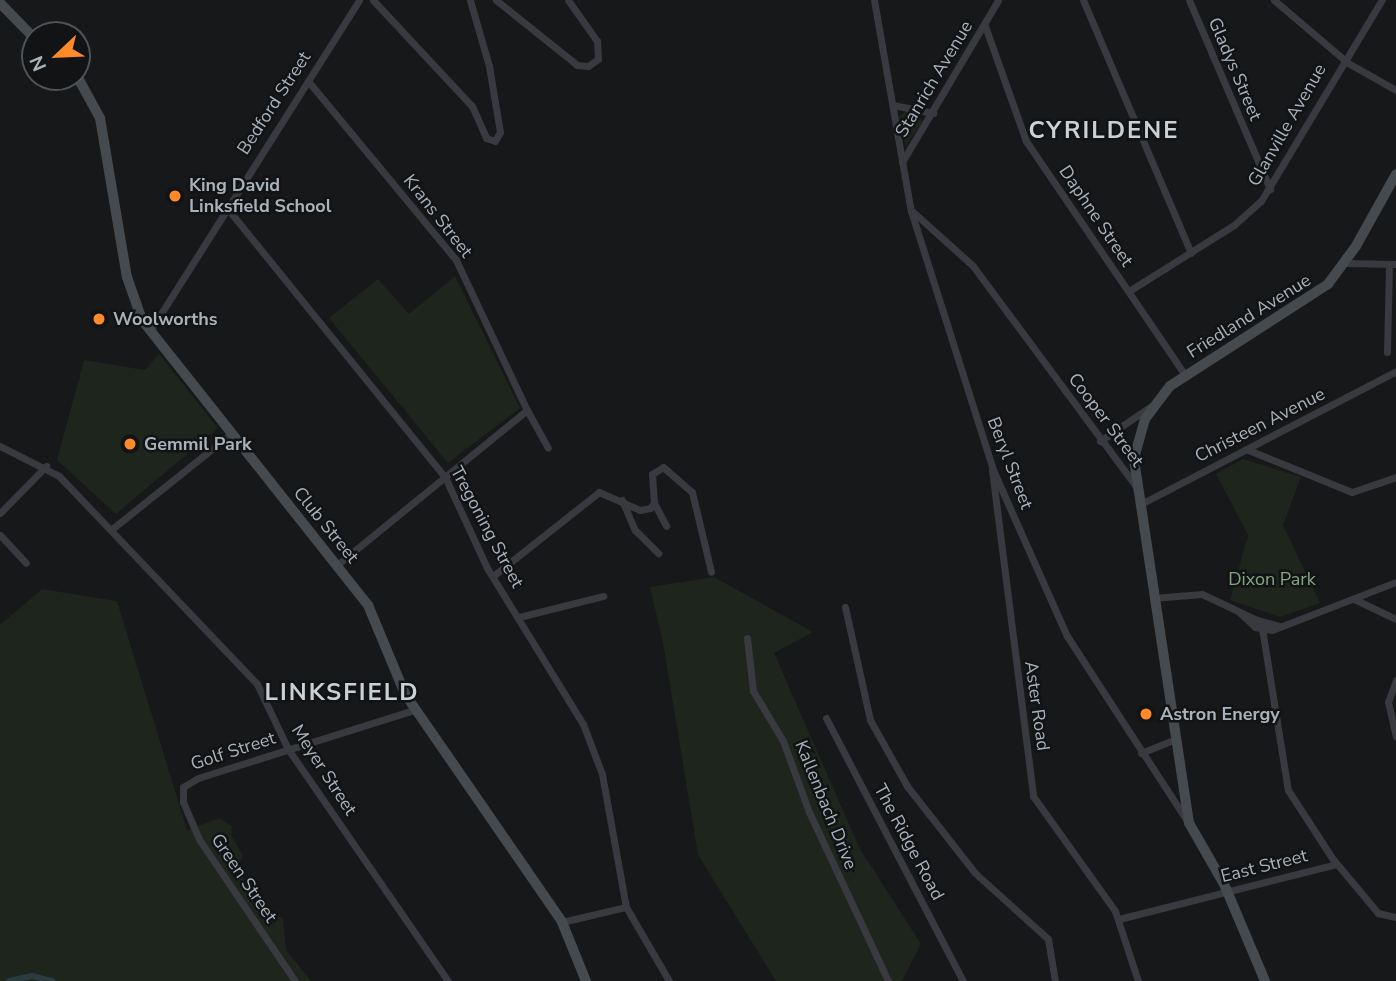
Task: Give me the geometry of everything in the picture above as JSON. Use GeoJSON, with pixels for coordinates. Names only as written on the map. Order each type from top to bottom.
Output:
{"type":"FeatureCollection","features":[{"type":"Feature","properties":{"kind":"main road"},"geometry":{"type":"LineString","coordinates":[[6,0],[26,21]]}},
{"type":"Feature","properties":{"kind":"main road"},"geometry":{"type":"LineString","coordinates":[[0,3],[21,24]]}},
{"type":"Feature","properties":{"kind":"main road","name":"Club Street"},"geometry":{"type":"LineString","coordinates":[[84,91],[100,118],[131,293],[150,331],[368,605],[414,710],[562,922],[586,981]]}},
{"type":"Feature","properties":{"kind":"main road","name":"Friedland Avenue"},"geometry":{"type":"LineString","coordinates":[[1135,485],[1138,438],[1154,404],[1185,375],[1314,296],[1344,263],[1396,174]]}},
{"type":"Feature","properties":{"kind":"main road","name":"Cooper Street"},"geometry":{"type":"LineString","coordinates":[[1135,485],[1189,823]]}},
{"type":"Feature","properties":{"kind":"main road","name":"Beryl Street"},"geometry":{"type":"LineString","coordinates":[[1189,823],[1227,892],[1265,981]]}},
{"type":"Feature","properties":{"kind":"street","name":"Bedford Street"},"geometry":{"type":"LineString","coordinates":[[150,331],[359,0]]}},
{"type":"Feature","properties":{"kind":"street"},"geometry":{"type":"LineString","coordinates":[[373,0],[472,106],[486,138],[495,141],[500,132],[489,66],[470,0]]}},
{"type":"Feature","properties":{"kind":"street"},"geometry":{"type":"LineString","coordinates":[[496,0],[577,65],[588,66],[598,59],[597,41],[568,0]]}},
{"type":"Feature","properties":{"kind":"street","name":"Beryl Street"},"geometry":{"type":"LineString","coordinates":[[874,0],[911,211],[991,471],[1067,636],[1140,753],[1189,823]]}},
{"type":"Feature","properties":{"kind":"street","name":"Stanrich Avenue"},"geometry":{"type":"LineString","coordinates":[[902,163],[985,26],[995,0]]}},
{"type":"Feature","properties":{"kind":"street"},"geometry":{"type":"LineString","coordinates":[[1083,0],[1191,253]]}},
{"type":"Feature","properties":{"kind":"street","name":"Gladys Street"},"geometry":{"type":"LineString","coordinates":[[1189,0],[1270,189]]}},
{"type":"Feature","properties":{"kind":"street"},"geometry":{"type":"LineString","coordinates":[[1274,0],[1343,59],[1396,90]]}},
{"type":"Feature","properties":{"kind":"street","name":"Glanville Avenue"},"geometry":{"type":"LineString","coordinates":[[1129,291],[1238,223],[1270,189],[1343,59],[1382,0]]}},
{"type":"Feature","properties":{"kind":"street","name":"Daphne Street"},"geometry":{"type":"LineString","coordinates":[[985,26],[1026,141],[1185,375]]}},
{"type":"Feature","properties":{"kind":"street","name":"Krans Street"},"geometry":{"type":"LineString","coordinates":[[308,81],[456,260],[527,410],[548,448]]}},
{"type":"Feature","properties":{"kind":"street"},"geometry":{"type":"LineString","coordinates":[[893,105],[933,113]]}},
{"type":"Feature","properties":{"kind":"street","name":"Tregoning Street"},"geometry":{"type":"LineString","coordinates":[[228,208],[445,477],[493,576],[572,699],[600,767],[626,907],[669,981]]}},
{"type":"Feature","properties":{"kind":"street","name":"Cooper Street"},"geometry":{"type":"LineString","coordinates":[[911,211],[968,260],[1135,485]]}},
{"type":"Feature","properties":{"kind":"street"},"geometry":{"type":"LineString","coordinates":[[1344,263],[1393,264],[1387,352]]}},
{"type":"Feature","properties":{"kind":"street","name":"Christeen Avenue"},"geometry":{"type":"LineString","coordinates":[[1138,505],[1396,372]]}},
{"type":"Feature","properties":{"kind":"street","name":"Friedland Avenue"},"geometry":{"type":"LineString","coordinates":[[1100,441],[1154,404]]}},
{"type":"Feature","properties":{"kind":"street"},"geometry":{"type":"LineString","coordinates":[[338,564],[527,410]]}},
{"type":"Feature","properties":{"kind":"street"},"geometry":{"type":"LineString","coordinates":[[112,528],[232,433]]}},
{"type":"Feature","properties":{"kind":"street","name":"Meyer Street"},"geometry":{"type":"LineString","coordinates":[[0,446],[46,466],[112,528],[257,684],[288,749],[447,981]]}},
{"type":"Feature","properties":{"kind":"street"},"geometry":{"type":"LineString","coordinates":[[1246,449],[1348,492],[1396,477]]}},
{"type":"Feature","properties":{"kind":"street"},"geometry":{"type":"LineString","coordinates":[[0,513],[46,466]]}},
{"type":"Feature","properties":{"kind":"street"},"geometry":{"type":"LineString","coordinates":[[666,526],[654,503],[652,474],[666,468],[693,495],[711,572]]}},
{"type":"Feature","properties":{"kind":"street","name":"Aster Road"},"geometry":{"type":"LineString","coordinates":[[991,471],[1033,796],[1119,919],[1138,981]]}},
{"type":"Feature","properties":{"kind":"street"},"geometry":{"type":"LineString","coordinates":[[493,576],[599,492],[640,510],[654,503]]}},
{"type":"Feature","properties":{"kind":"street"},"geometry":{"type":"LineString","coordinates":[[622,500],[635,530],[658,553]]}},
{"type":"Feature","properties":{"kind":"street"},"geometry":{"type":"LineString","coordinates":[[0,535],[26,562]]}},
{"type":"Feature","properties":{"kind":"street"},"geometry":{"type":"LineString","coordinates":[[1153,598],[1195,593],[1264,626],[1281,626],[1396,582]]}},
{"type":"Feature","properties":{"kind":"street"},"geometry":{"type":"LineString","coordinates":[[519,617],[603,596]]}},
{"type":"Feature","properties":{"kind":"street"},"geometry":{"type":"LineString","coordinates":[[1354,599],[1396,619]]}},
{"type":"Feature","properties":{"kind":"street"},"geometry":{"type":"LineString","coordinates":[[845,607],[871,723],[907,786],[975,873],[1048,939],[1055,981]]}},
{"type":"Feature","properties":{"kind":"street"},"geometry":{"type":"LineString","coordinates":[[1264,626],[1287,787],[1336,864],[1378,913],[1396,917]]}},
{"type":"Feature","properties":{"kind":"street","name":"Kallenbach Drive"},"geometry":{"type":"LineString","coordinates":[[747,638],[752,688],[782,741],[809,812],[888,981]]}},
{"type":"Feature","properties":{"kind":"street"},"geometry":{"type":"LineString","coordinates":[[1396,680],[1388,702],[1396,736]]}},
{"type":"Feature","properties":{"kind":"street","name":"Golf Street"},"geometry":{"type":"LineString","coordinates":[[183,787],[191,780],[414,710]]}},
{"type":"Feature","properties":{"kind":"street","name":"The Ridge Road"},"geometry":{"type":"LineString","coordinates":[[826,718],[963,981]]}},
{"type":"Feature","properties":{"kind":"street"},"geometry":{"type":"LineString","coordinates":[[1140,753],[1176,739]]}},
{"type":"Feature","properties":{"kind":"street","name":"Green Street"},"geometry":{"type":"LineString","coordinates":[[183,787],[181,797],[199,839],[295,981]]}},
{"type":"Feature","properties":{"kind":"street","name":"East Street"},"geometry":{"type":"LineString","coordinates":[[1119,919],[1336,864]]}},
{"type":"Feature","properties":{"kind":"street"},"geometry":{"type":"LineString","coordinates":[[562,922],[626,907]]}},
{"type":"Feature","properties":{"kind":"green space"},"geometry":{"type":"Polygon","coordinates":[[[906,111],[920,115],[922,122],[906,146],[898,118],[906,111]]]}},
{"type":"Feature","properties":{"kind":"green space"},"geometry":{"type":"Polygon","coordinates":[[[455,276],[520,408],[448,463],[329,318],[378,279],[409,314],[455,276]]]}},
{"type":"Feature","properties":{"kind":"green space","name":"Gemmil Park"},"geometry":{"type":"Polygon","coordinates":[[[159,354],[218,428],[116,514],[57,460],[84,360],[145,370],[159,354]]]}},
{"type":"Feature","properties":{"kind":"green space","name":"Dixon Park"},"geometry":{"type":"Polygon","coordinates":[[[1243,459],[1301,477],[1283,525],[1320,603],[1280,617],[1230,600],[1248,535],[1216,474],[1243,459]]]}},
{"type":"Feature","properties":{"kind":"green space"},"geometry":{"type":"Polygon","coordinates":[[[714,577],[813,632],[774,653],[860,849],[921,944],[902,981],[776,981],[698,855],[663,643],[650,587],[714,577]]]}},
{"type":"Feature","properties":{"kind":"green space"},"geometry":{"type":"Polygon","coordinates":[[[42,589],[117,601],[187,830],[219,818],[232,826],[231,835],[243,855],[237,870],[270,915],[283,918],[286,950],[311,981],[0,981],[0,625],[42,589]]]}},
{"type":"Feature","properties":{"kind":"waterway"},"geometry":{"type":"LineString","coordinates":[[9,981],[32,976],[52,981]]}},
{"type":"Feature","properties":{"kind":"place","name":"King David Linksfield School"},"geometry":{"type":"Point","coordinates":[175,196]}},
{"type":"Feature","properties":{"kind":"place","name":"Woolworths"},"geometry":{"type":"Point","coordinates":[99,319]}},
{"type":"Feature","properties":{"kind":"place","name":"Gemmil Park"},"geometry":{"type":"Point","coordinates":[130,444]}},
{"type":"Feature","properties":{"kind":"place","name":"Astron Energy"},"geometry":{"type":"Point","coordinates":[1146,714]}},
{"type":"Feature","properties":{"kind":"district","name":"CYRILDENE"},"geometry":{"type":"Point","coordinates":[1104,131]}},
{"type":"Feature","properties":{"kind":"district","name":"LINKSFIELD"},"geometry":{"type":"Point","coordinates":[342,693]}}]}
